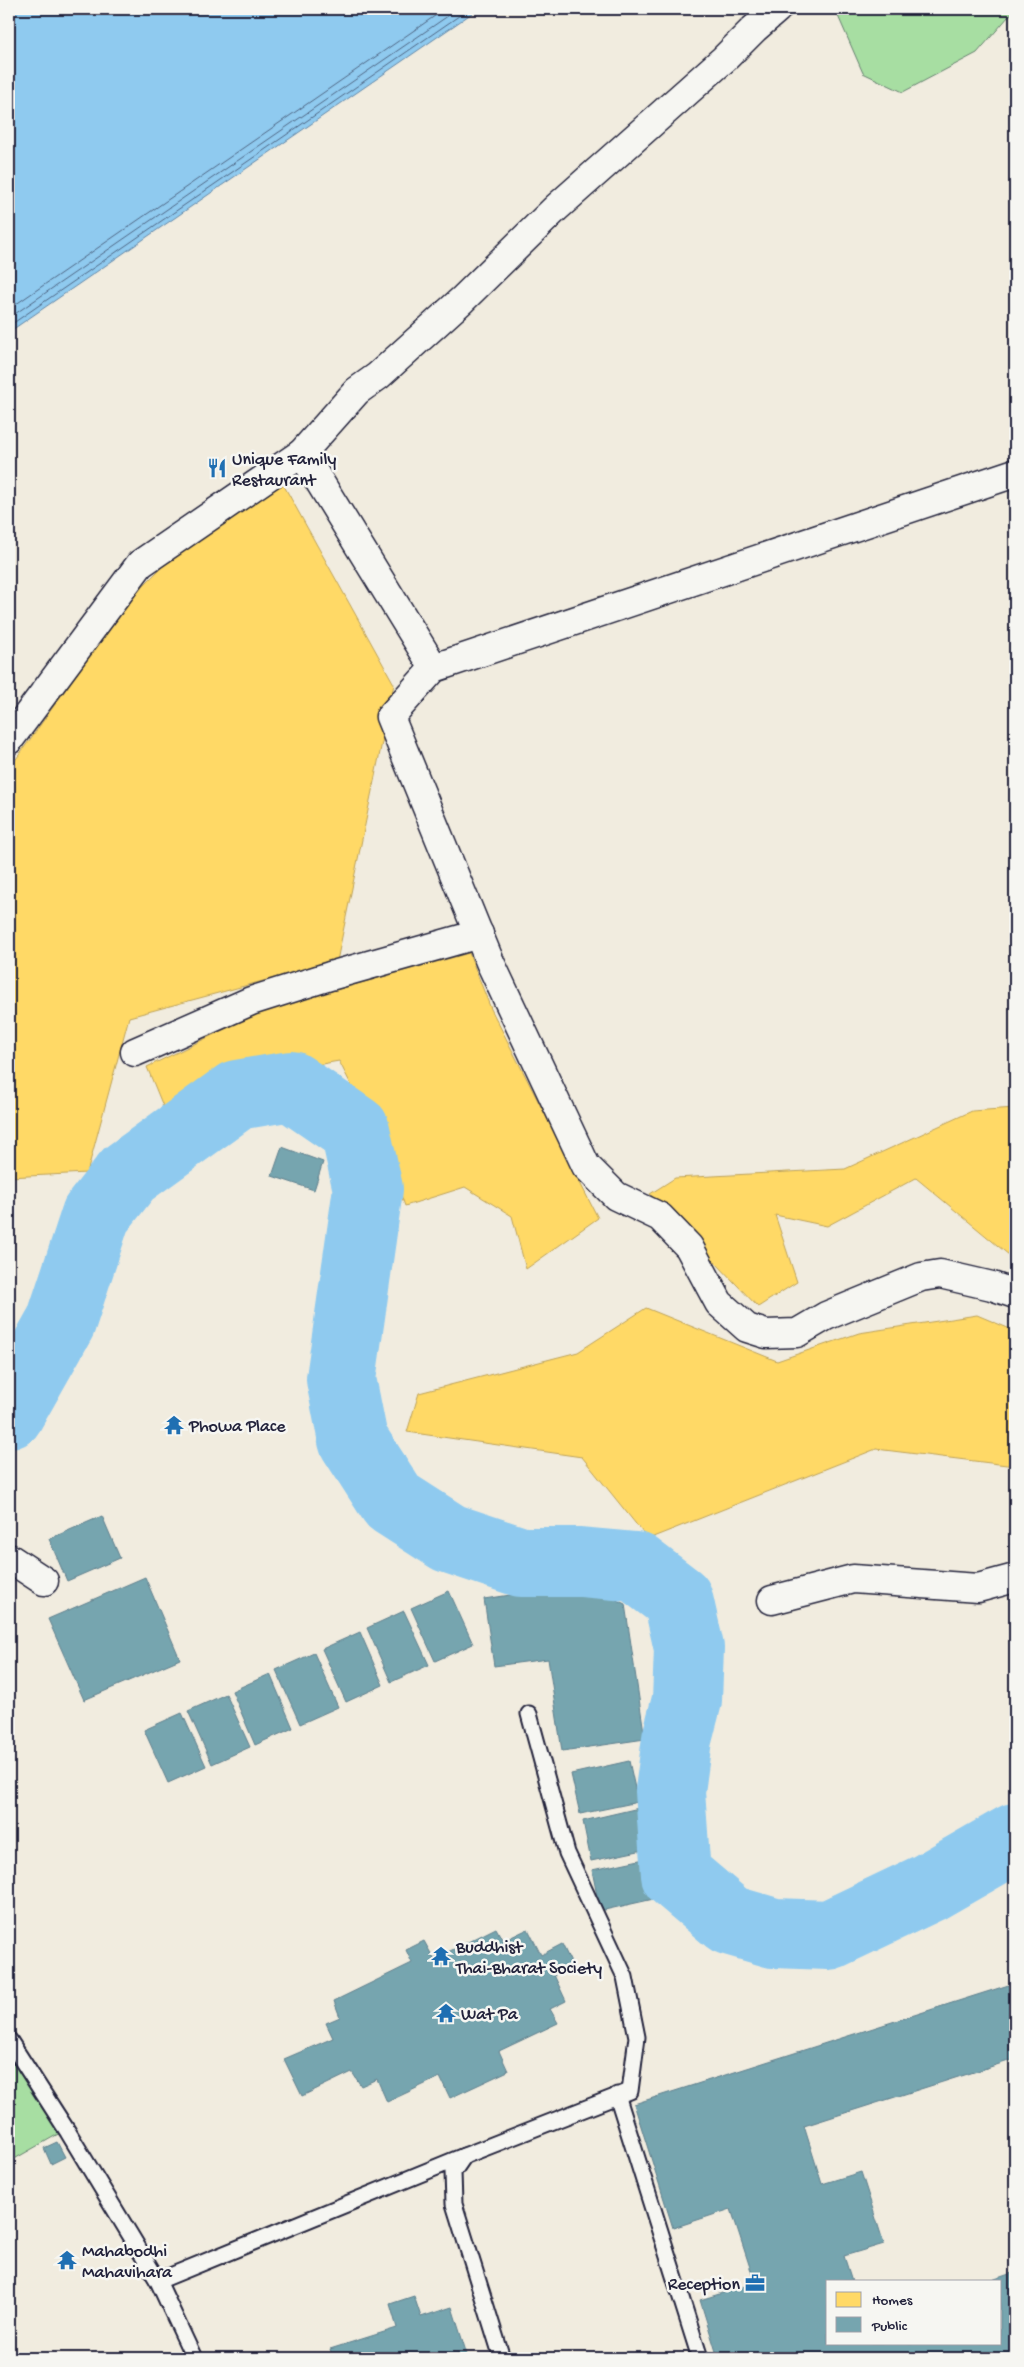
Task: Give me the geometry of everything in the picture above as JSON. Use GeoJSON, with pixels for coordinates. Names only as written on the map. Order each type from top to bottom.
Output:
{"type":"FeatureCollection","features":[{"type":"Feature","properties":{"kind":"street"},"geometry":{"type":"LineString","coordinates":[[9,740],[140,564],[302,453],[357,391],[378,376],[462,300],[556,208],[724,59],[754,28],[777,9]]}},
{"type":"Feature","properties":{"kind":"street"},"geometry":{"type":"LineString","coordinates":[[302,453],[434,668]]}},
{"type":"Feature","properties":{"kind":"street"},"geometry":{"type":"LineString","coordinates":[[1015,473],[434,668],[390,717],[479,934],[586,1166],[616,1196],[660,1217],[689,1247],[719,1303],[747,1328],[766,1334],[797,1333],[826,1316],[921,1277],[940,1274],[992,1286],[1015,1294]]}},
{"type":"Feature","properties":{"kind":"street"},"geometry":{"type":"LineString","coordinates":[[135,1052],[250,1001],[479,934]]}},
{"type":"Feature","properties":{"kind":"street"},"geometry":{"type":"LineString","coordinates":[[9,1558],[44,1581]]}},
{"type":"Feature","properties":{"kind":"street"},"geometry":{"type":"LineString","coordinates":[[772,1600],[853,1579],[978,1588],[1015,1578]]}},
{"type":"Feature","properties":{"kind":"lane"},"geometry":{"type":"LineString","coordinates":[[158,2281],[464,2156],[630,2091],[637,2037],[626,1977],[567,1853],[529,1714]]}},
{"type":"Feature","properties":{"kind":"lane"},"geometry":{"type":"LineString","coordinates":[[9,2040],[68,2132],[158,2281],[194,2358]]}},
{"type":"Feature","properties":{"kind":"lane"},"geometry":{"type":"LineString","coordinates":[[617,2095],[700,2358]]}},
{"type":"Feature","properties":{"kind":"lane"},"geometry":{"type":"LineString","coordinates":[[464,2156],[453,2172],[454,2204],[502,2358]]}},
{"type":"Feature","properties":{"kind":"green space"},"geometry":{"type":"Polygon","coordinates":[[[835,9],[1015,9],[977,53],[903,92],[863,73],[835,9]]]}},
{"type":"Feature","properties":{"kind":"green space"},"geometry":{"type":"Polygon","coordinates":[[[9,2053],[60,2133],[9,2162],[9,2053]]]}},
{"type":"Feature","properties":{"kind":"water"},"geometry":{"type":"Polygon","coordinates":[[[9,9],[478,9],[9,332],[9,9]]]}},
{"type":"Feature","properties":{"kind":"building: Homes"},"geometry":{"type":"Polygon","coordinates":[[[283,484],[394,684],[337,961],[129,1017],[87,1173],[9,1177],[9,769],[129,600],[176,553],[283,484]]]}},
{"type":"Feature","properties":{"kind":"building: Homes"},"geometry":{"type":"Polygon","coordinates":[[[469,953],[491,1009],[598,1218],[526,1269],[512,1216],[465,1187],[405,1206],[387,1155],[339,1061],[253,1076],[167,1116],[147,1067],[266,1009],[469,953]]]}},
{"type":"Feature","properties":{"kind":"building: Homes"},"geometry":{"type":"Polygon","coordinates":[[[1015,1108],[1015,1260],[916,1178],[827,1226],[775,1215],[797,1282],[758,1307],[650,1194],[675,1178],[845,1169],[972,1111],[1015,1108]]]}},
{"type":"Feature","properties":{"kind":"building: Homes"},"geometry":{"type":"Polygon","coordinates":[[[646,1308],[777,1361],[859,1333],[977,1315],[1015,1331],[1015,1466],[876,1449],[648,1539],[582,1457],[407,1432],[419,1393],[578,1352],[646,1308]]]}},
{"type":"Feature","properties":{"kind":"building: Public"},"geometry":{"type":"Polygon","coordinates":[[[282,1147],[323,1162],[314,1190],[272,1176],[282,1147]]]}},
{"type":"Feature","properties":{"kind":"building: Public"},"geometry":{"type":"Polygon","coordinates":[[[102,1516],[120,1558],[67,1581],[49,1539],[102,1516]]]}},
{"type":"Feature","properties":{"kind":"building: Public"},"geometry":{"type":"Polygon","coordinates":[[[145,1577],[180,1659],[84,1700],[48,1619],[145,1577]]]}},
{"type":"Feature","properties":{"kind":"building: Public"},"geometry":{"type":"Polygon","coordinates":[[[583,1584],[625,1604],[645,1739],[562,1751],[548,1659],[494,1666],[484,1599],[583,1584]]]}},
{"type":"Feature","properties":{"kind":"building: Public"},"geometry":{"type":"Polygon","coordinates":[[[449,1591],[473,1644],[435,1661],[411,1608],[449,1591]]]}},
{"type":"Feature","properties":{"kind":"building: Public"},"geometry":{"type":"Polygon","coordinates":[[[404,1611],[429,1665],[391,1682],[367,1628],[404,1611]]]}},
{"type":"Feature","properties":{"kind":"building: Public"},"geometry":{"type":"Polygon","coordinates":[[[360,1632],[383,1685],[346,1702],[322,1649],[360,1632]]]}},
{"type":"Feature","properties":{"kind":"building: Public"},"geometry":{"type":"Polygon","coordinates":[[[314,1653],[338,1707],[300,1724],[276,1670],[314,1653]]]}},
{"type":"Feature","properties":{"kind":"building: Public"},"geometry":{"type":"Polygon","coordinates":[[[270,1674],[293,1728],[255,1745],[232,1691],[270,1674]]]}},
{"type":"Feature","properties":{"kind":"building: Public"},"geometry":{"type":"Polygon","coordinates":[[[226,1694],[250,1747],[212,1764],[188,1711],[226,1694]]]}},
{"type":"Feature","properties":{"kind":"building: Public"},"geometry":{"type":"Polygon","coordinates":[[[182,1713],[206,1766],[168,1783],[144,1730],[182,1713]]]}},
{"type":"Feature","properties":{"kind":"building: Public"},"geometry":{"type":"Polygon","coordinates":[[[629,1761],[638,1802],[580,1814],[571,1774],[629,1761]]]}},
{"type":"Feature","properties":{"kind":"building: Public"},"geometry":{"type":"Polygon","coordinates":[[[639,1808],[648,1849],[591,1861],[583,1821],[639,1808]]]}},
{"type":"Feature","properties":{"kind":"building: Public"},"geometry":{"type":"Polygon","coordinates":[[[649,1858],[658,1898],[600,1911],[592,1870],[649,1858]]]}},
{"type":"Feature","properties":{"kind":"building: Public","name":"Wat Pa"},"geometry":{"type":"Polygon","coordinates":[[[496,1928],[503,1941],[528,1929],[541,1955],[562,1944],[573,1967],[554,1975],[566,2001],[550,2009],[558,2023],[499,2051],[508,2071],[450,2098],[440,2077],[387,2102],[377,2079],[361,2086],[352,2072],[302,2096],[284,2059],[333,2038],[326,2023],[340,2017],[334,2001],[412,1963],[406,1950],[424,1941],[434,1959],[496,1928]]]}},
{"type":"Feature","properties":{"kind":"building: Public"},"geometry":{"type":"Polygon","coordinates":[[[1015,1983],[1015,2059],[804,2126],[822,2184],[861,2172],[884,2244],[844,2256],[852,2280],[826,2280],[826,2344],[1002,2344],[1002,2280],[992,2280],[1015,2272],[1015,2358],[718,2358],[700,2300],[755,2283],[731,2209],[673,2228],[634,2104],[1015,1983]]]}},
{"type":"Feature","properties":{"kind":"building: Public"},"geometry":{"type":"Polygon","coordinates":[[[57,2142],[65,2157],[51,2164],[44,2148],[57,2142]]]}},
{"type":"Feature","properties":{"kind":"building: Public"},"geometry":{"type":"Polygon","coordinates":[[[414,2296],[421,2317],[452,2307],[468,2358],[333,2358],[330,2349],[397,2328],[390,2304],[414,2296]]]}},
{"type":"Feature","properties":{"kind":"waterway"},"geometry":{"type":"LineString","coordinates":[[9,1414],[61,1322],[96,1215],[128,1174],[237,1095],[291,1086],[355,1130],[368,1189],[341,1379],[353,1440],[393,1502],[449,1538],[521,1562],[580,1562],[636,1567],[678,1599],[689,1648],[687,1700],[677,1739],[670,1791],[676,1875],[729,1920],[774,1933],[829,1935],[928,1888],[1015,1838]]}},
{"type":"Feature","properties":{"kind":"place","name":"Unique Family Restaurant"},"geometry":{"type":"Point","coordinates":[217,468]}},
{"type":"Feature","properties":{"kind":"place","name":"Phowa Place"},"geometry":{"type":"Point","coordinates":[174,1425]}},
{"type":"Feature","properties":{"kind":"place","name":"Buddhist Thai-Bharat Society"},"geometry":{"type":"Point","coordinates":[441,1956]}},
{"type":"Feature","properties":{"kind":"place","name":"Wat Pa"},"geometry":{"type":"Point","coordinates":[446,2013]}},
{"type":"Feature","properties":{"kind":"place","name":"Mahabodhi Mahavihara"},"geometry":{"type":"Point","coordinates":[67,2260]}},
{"type":"Feature","properties":{"kind":"place","name":"Reception"},"geometry":{"type":"Point","coordinates":[755,2283]}}]}
